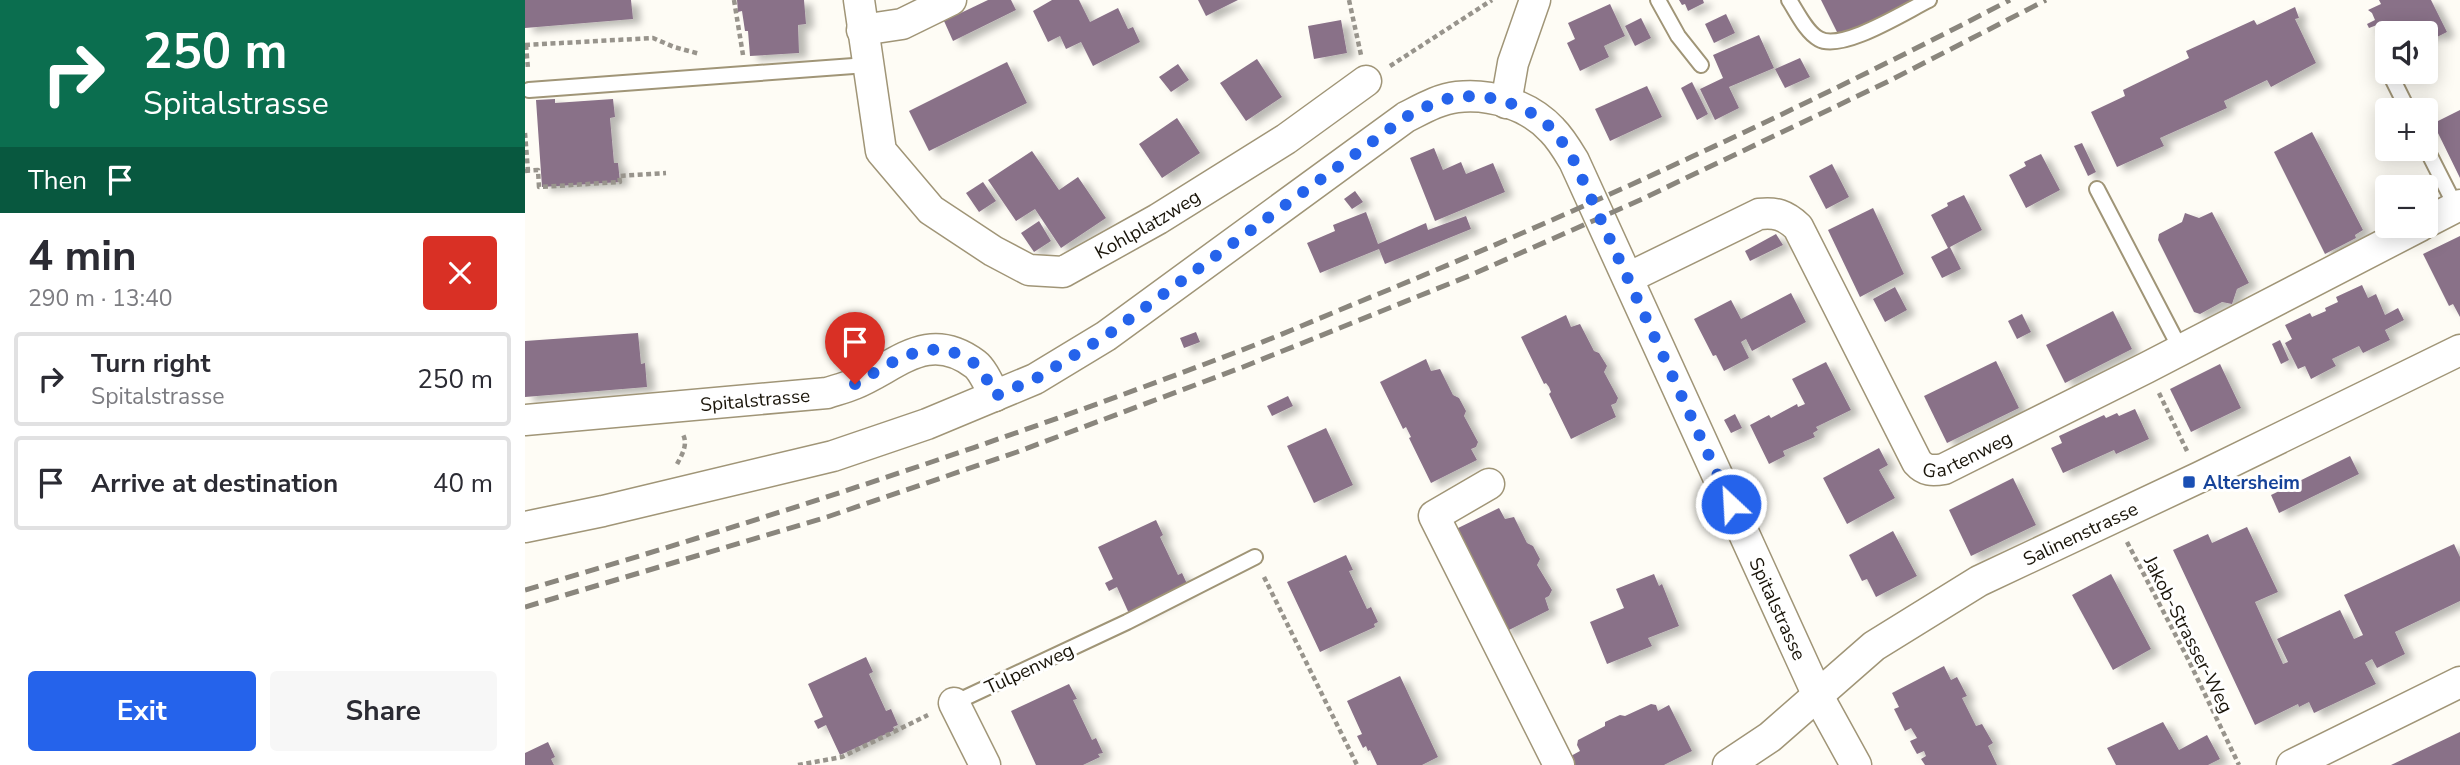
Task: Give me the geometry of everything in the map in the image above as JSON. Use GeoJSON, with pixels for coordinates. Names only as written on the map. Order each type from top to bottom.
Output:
{"type":"FeatureCollection","features":[{"type":"Feature","properties":{"kind":"street","name":"Kohlplatzweg"},"geometry":{"type":"LineString","coordinates":[[859,0],[881,151],[931,210],[993,251],[1029,270],[1063,272],[1158,219],[1286,139],[1366,81]]}},
{"type":"Feature","properties":{"kind":"street"},"geometry":{"type":"LineString","coordinates":[[862,30],[902,24],[951,0]]}},
{"type":"Feature","properties":{"kind":"street"},"geometry":{"type":"LineString","coordinates":[[1506,103],[1513,63],[1535,0]]}},
{"type":"Feature","properties":{"kind":"street","name":"Spitalstrasse"},"geometry":{"type":"LineString","coordinates":[[525,527],[833,456],[927,424],[1035,379],[1106,336],[1406,117],[1434,103],[1456,97],[1484,97],[1530,111],[1552,130],[1574,161],[1818,696],[1856,765]]}},
{"type":"Feature","properties":{"kind":"street"},"geometry":{"type":"LineString","coordinates":[[2438,216],[2458,206]]}},
{"type":"Feature","properties":{"kind":"street","name":"Gartenweg"},"geometry":{"type":"LineString","coordinates":[[1628,278],[1759,214],[1787,216],[1798,227],[1917,462],[1922,469],[1933,471],[1944,469],[2146,368],[2397,238]]}},
{"type":"Feature","properties":{"kind":"street","name":"Spitalstrasse"},"geometry":{"type":"LineString","coordinates":[[525,420],[827,393],[855,384],[904,356],[927,348],[953,353],[977,365],[995,396]]}},
{"type":"Feature","properties":{"kind":"street","name":"Salinenstrasse"},"geometry":{"type":"LineString","coordinates":[[1728,765],[1770,737],[1874,646],[1979,581],[2460,350]]}},
{"type":"Feature","properties":{"kind":"street"},"geometry":{"type":"LineString","coordinates":[[1489,484],[1434,516],[1559,765]]}},
{"type":"Feature","properties":{"kind":"street"},"geometry":{"type":"LineString","coordinates":[[2292,765],[2460,682]]}},
{"type":"Feature","properties":{"kind":"street"},"geometry":{"type":"LineString","coordinates":[[954,703],[985,765]]}},
{"type":"Feature","properties":{"kind":"lane"},"geometry":{"type":"LineString","coordinates":[[1658,0],[1678,36],[1701,65]]}},
{"type":"Feature","properties":{"kind":"lane"},"geometry":{"type":"LineString","coordinates":[[1789,0],[1812,34],[1827,42],[1849,39],[1929,0]]}},
{"type":"Feature","properties":{"kind":"lane"},"geometry":{"type":"LineString","coordinates":[[529,84],[867,65]]}},
{"type":"Feature","properties":{"kind":"lane"},"geometry":{"type":"LineString","coordinates":[[2433,161],[2458,206]]}},
{"type":"Feature","properties":{"kind":"lane"},"geometry":{"type":"LineString","coordinates":[[2097,190],[2181,350]]}},
{"type":"Feature","properties":{"kind":"lane","name":"Tulpenweg"},"geometry":{"type":"LineString","coordinates":[[954,703],[1127,622],[1255,557]]}},
{"type":"Feature","properties":{"kind":"path"},"geometry":{"type":"LineString","coordinates":[[734,0],[744,60],[738,60]]}},
{"type":"Feature","properties":{"kind":"path"},"geometry":{"type":"LineString","coordinates":[[1349,0],[1366,81],[1492,0]]}},
{"type":"Feature","properties":{"kind":"path"},"geometry":{"type":"LineString","coordinates":[[529,84],[525,45],[653,38],[708,56]]}},
{"type":"Feature","properties":{"kind":"path"},"geometry":{"type":"LineString","coordinates":[[525,133],[527,171],[538,170],[539,187],[620,182],[619,176],[666,173]]}},
{"type":"Feature","properties":{"kind":"path"},"geometry":{"type":"LineString","coordinates":[[2146,368],[2200,477]]}},
{"type":"Feature","properties":{"kind":"path"},"geometry":{"type":"LineString","coordinates":[[657,498],[684,449],[684,437],[679,430],[674,408]]}},
{"type":"Feature","properties":{"kind":"path","name":"Jakob-Strasser-Weg"},"geometry":{"type":"LineString","coordinates":[[2113,517],[2187,657],[2239,765]]}},
{"type":"Feature","properties":{"kind":"path"},"geometry":{"type":"LineString","coordinates":[[1255,557],[1357,765]]}},
{"type":"Feature","properties":{"kind":"path"},"geometry":{"type":"LineString","coordinates":[[797,765],[842,757],[954,703]]}},
{"type":"Feature","properties":{"kind":"building"},"geometry":{"type":"Polygon","coordinates":[[[525,0],[631,0],[633,19],[525,28],[525,0]]]}},
{"type":"Feature","properties":{"kind":"building"},"geometry":{"type":"Polygon","coordinates":[[[737,0],[804,0],[806,24],[798,25],[799,53],[750,56],[748,31],[745,31],[742,11],[738,12],[737,0]]]}},
{"type":"Feature","properties":{"kind":"building"},"geometry":{"type":"Polygon","coordinates":[[[988,0],[1011,0],[1016,10],[953,41],[944,21],[988,0]]]}},
{"type":"Feature","properties":{"kind":"building"},"geometry":{"type":"Polygon","coordinates":[[[1052,0],[1079,0],[1090,22],[1118,8],[1128,29],[1133,27],[1140,42],[1093,66],[1081,42],[1066,49],[1060,36],[1048,42],[1033,11],[1052,0]]]}},
{"type":"Feature","properties":{"kind":"building"},"geometry":{"type":"Polygon","coordinates":[[[1198,0],[1238,0],[1206,16],[1198,0]]]}},
{"type":"Feature","properties":{"kind":"building"},"geometry":{"type":"Polygon","coordinates":[[[1679,0],[1703,0],[1704,3],[1688,11],[1685,4],[1682,5],[1679,0]]]}},
{"type":"Feature","properties":{"kind":"building"},"geometry":{"type":"Polygon","coordinates":[[[1821,0],[1916,0],[1840,38],[1821,0]]]}},
{"type":"Feature","properties":{"kind":"building"},"geometry":{"type":"Polygon","coordinates":[[[2379,0],[2431,0],[2447,32],[2438,36],[2438,21],[2375,21],[2375,26],[2369,28],[2367,24],[2375,20],[2368,10],[2381,4],[2379,0]]]}},
{"type":"Feature","properties":{"kind":"building"},"geometry":{"type":"Polygon","coordinates":[[[1610,4],[1625,36],[1604,46],[1609,57],[1580,71],[1567,43],[1575,39],[1568,23],[1610,4]]]}},
{"type":"Feature","properties":{"kind":"building"},"geometry":{"type":"Polygon","coordinates":[[[2295,7],[2299,18],[2295,19],[2316,63],[2271,87],[2267,80],[2224,101],[2227,108],[2160,138],[2164,146],[2117,167],[2091,112],[2125,96],[2123,90],[2189,58],[2186,51],[2254,20],[2257,25],[2295,7]]]}},
{"type":"Feature","properties":{"kind":"building"},"geometry":{"type":"Polygon","coordinates":[[[1726,14],[1735,33],[1714,43],[1705,24],[1726,14]]]}},
{"type":"Feature","properties":{"kind":"building"},"geometry":{"type":"Polygon","coordinates":[[[1641,18],[1651,38],[1635,46],[1625,26],[1641,18]]]}},
{"type":"Feature","properties":{"kind":"building"},"geometry":{"type":"Polygon","coordinates":[[[1341,20],[1347,53],[1314,59],[1308,26],[1341,20]]]}},
{"type":"Feature","properties":{"kind":"building"},"geometry":{"type":"Polygon","coordinates":[[[1759,35],[1774,68],[1729,87],[1739,108],[1715,120],[1700,89],[1723,78],[1713,55],[1759,35]]]}},
{"type":"Feature","properties":{"kind":"building"},"geometry":{"type":"Polygon","coordinates":[[[1800,58],[1810,77],[1785,88],[1775,69],[1800,58]]]}},
{"type":"Feature","properties":{"kind":"building"},"geometry":{"type":"Polygon","coordinates":[[[1257,59],[1282,97],[1246,121],[1220,83],[1257,59]]]}},
{"type":"Feature","properties":{"kind":"building"},"geometry":{"type":"Polygon","coordinates":[[[1007,62],[1027,103],[929,151],[909,111],[1007,62]]]}},
{"type":"Feature","properties":{"kind":"building"},"geometry":{"type":"Polygon","coordinates":[[[1178,64],[1189,80],[1171,92],[1159,77],[1178,64]]]}},
{"type":"Feature","properties":{"kind":"building"},"geometry":{"type":"Polygon","coordinates":[[[1692,82],[1708,114],[1697,120],[1681,88],[1692,82]]]}},
{"type":"Feature","properties":{"kind":"building"},"geometry":{"type":"Polygon","coordinates":[[[1647,86],[1662,117],[1610,141],[1595,109],[1647,86]]]}},
{"type":"Feature","properties":{"kind":"building"},"geometry":{"type":"Polygon","coordinates":[[[555,99],[555,103],[613,99],[615,117],[610,118],[614,163],[618,163],[620,182],[542,187],[536,100],[555,99]]]}},
{"type":"Feature","properties":{"kind":"building"},"geometry":{"type":"Polygon","coordinates":[[[2460,110],[2460,178],[2438,133],[2438,121],[2460,110]]]}},
{"type":"Feature","properties":{"kind":"building"},"geometry":{"type":"Polygon","coordinates":[[[1177,118],[1200,153],[1162,178],[1139,144],[1177,118]]]}},
{"type":"Feature","properties":{"kind":"building"},"geometry":{"type":"Polygon","coordinates":[[[2312,132],[2363,230],[2355,235],[2356,238],[2325,254],[2274,152],[2312,132]]]}},
{"type":"Feature","properties":{"kind":"building"},"geometry":{"type":"Polygon","coordinates":[[[2082,143],[2096,172],[2088,176],[2074,146],[2082,143]]]}},
{"type":"Feature","properties":{"kind":"building"},"geometry":{"type":"Polygon","coordinates":[[[1434,148],[1443,170],[1461,162],[1466,174],[1493,163],[1505,192],[1435,221],[1410,158],[1434,148]]]}},
{"type":"Feature","properties":{"kind":"building"},"geometry":{"type":"Polygon","coordinates":[[[1032,151],[1059,190],[1078,177],[1106,218],[1061,248],[1035,209],[1016,221],[988,180],[1032,151]]]}},
{"type":"Feature","properties":{"kind":"building"},"geometry":{"type":"Polygon","coordinates":[[[2041,154],[2060,190],[2026,208],[2009,175],[2026,166],[2024,162],[2041,154]]]}},
{"type":"Feature","properties":{"kind":"building"},"geometry":{"type":"Polygon","coordinates":[[[1832,164],[1849,197],[1826,209],[1809,176],[1832,164]]]}},
{"type":"Feature","properties":{"kind":"building"},"geometry":{"type":"Polygon","coordinates":[[[983,182],[996,201],[979,212],[966,193],[983,182]]]}},
{"type":"Feature","properties":{"kind":"building"},"geometry":{"type":"Polygon","coordinates":[[[1355,191],[1363,202],[1352,209],[1344,199],[1355,191]]]}},
{"type":"Feature","properties":{"kind":"building"},"geometry":{"type":"Polygon","coordinates":[[[1964,195],[1982,230],[1950,247],[1961,269],[1942,278],[1931,257],[1948,248],[1931,215],[1964,195]]]}},
{"type":"Feature","properties":{"kind":"building"},"geometry":{"type":"Polygon","coordinates":[[[1873,208],[1904,274],[1860,297],[1828,230],[1873,208]]]}},
{"type":"Feature","properties":{"kind":"building"},"geometry":{"type":"Polygon","coordinates":[[[1366,212],[1378,244],[1426,223],[1428,230],[1466,216],[1471,229],[1385,264],[1379,249],[1320,273],[1307,243],[1335,231],[1333,225],[1366,212]]]}},
{"type":"Feature","properties":{"kind":"building"},"geometry":{"type":"Polygon","coordinates":[[[2212,212],[2249,283],[2237,289],[2232,304],[2222,302],[2200,314],[2194,312],[2158,240],[2159,234],[2182,222],[2185,213],[2199,218],[2212,212]]]}},
{"type":"Feature","properties":{"kind":"building"},"geometry":{"type":"Polygon","coordinates":[[[1039,221],[1051,241],[1034,252],[1021,233],[1039,221]]]}},
{"type":"Feature","properties":{"kind":"building"},"geometry":{"type":"Polygon","coordinates":[[[1776,234],[1783,245],[1750,261],[1745,251],[1776,234]]]}},
{"type":"Feature","properties":{"kind":"building"},"geometry":{"type":"Polygon","coordinates":[[[2460,236],[2460,317],[2453,304],[2449,306],[2423,254],[2460,236]]]}},
{"type":"Feature","properties":{"kind":"building"},"geometry":{"type":"Polygon","coordinates":[[[2362,285],[2368,298],[2376,294],[2385,315],[2398,308],[2404,320],[2385,330],[2390,340],[2363,353],[2359,346],[2332,359],[2336,366],[2311,379],[2305,366],[2298,369],[2285,343],[2292,339],[2285,325],[2310,313],[2312,317],[2326,311],[2325,308],[2338,302],[2336,297],[2362,285]]]}},
{"type":"Feature","properties":{"kind":"building"},"geometry":{"type":"Polygon","coordinates":[[[1895,287],[1907,310],[1885,322],[1873,299],[1895,287]]]}},
{"type":"Feature","properties":{"kind":"building"},"geometry":{"type":"Polygon","coordinates":[[[1791,293],[1806,322],[1752,351],[1746,339],[1741,342],[1749,358],[1724,371],[1694,319],[1731,300],[1741,319],[1791,293]]]}},
{"type":"Feature","properties":{"kind":"building"},"geometry":{"type":"Polygon","coordinates":[[[2113,311],[2132,349],[2065,383],[2046,345],[2113,311]]]}},
{"type":"Feature","properties":{"kind":"building"},"geometry":{"type":"Polygon","coordinates":[[[2022,314],[2031,332],[2017,339],[2008,321],[2022,314]]]}},
{"type":"Feature","properties":{"kind":"building"},"geometry":{"type":"Polygon","coordinates":[[[1566,315],[1571,327],[1580,324],[1594,351],[1599,353],[1607,366],[1604,372],[1618,398],[1616,403],[1611,405],[1616,417],[1571,439],[1549,394],[1549,387],[1544,384],[1521,337],[1566,315]]]}},
{"type":"Feature","properties":{"kind":"building"},"geometry":{"type":"Polygon","coordinates":[[[1196,332],[1200,342],[1184,348],[1180,338],[1196,332]]]}},
{"type":"Feature","properties":{"kind":"building"},"geometry":{"type":"Polygon","coordinates":[[[638,333],[641,364],[645,363],[647,387],[525,397],[525,341],[638,333]]]}},
{"type":"Feature","properties":{"kind":"building"},"geometry":{"type":"Polygon","coordinates":[[[2280,340],[2289,360],[2281,364],[2272,344],[2280,340]]]}},
{"type":"Feature","properties":{"kind":"building"},"geometry":{"type":"Polygon","coordinates":[[[1426,359],[1431,371],[1440,369],[1453,395],[1459,398],[1466,411],[1464,416],[1478,442],[1476,447],[1471,449],[1477,460],[1431,483],[1406,427],[1403,429],[1380,382],[1426,359]]]}},
{"type":"Feature","properties":{"kind":"building"},"geometry":{"type":"Polygon","coordinates":[[[1996,361],[2019,408],[1947,443],[1924,396],[1996,361]]]}},
{"type":"Feature","properties":{"kind":"building"},"geometry":{"type":"Polygon","coordinates":[[[1826,362],[1851,410],[1816,427],[1818,430],[1813,433],[1815,437],[1783,451],[1785,456],[1769,464],[1750,425],[1769,415],[1771,418],[1797,404],[1798,407],[1805,404],[1792,379],[1826,362]]]}},
{"type":"Feature","properties":{"kind":"building"},"geometry":{"type":"Polygon","coordinates":[[[2220,364],[2241,408],[2191,432],[2170,389],[2220,364]]]}},
{"type":"Feature","properties":{"kind":"building"},"geometry":{"type":"Polygon","coordinates":[[[1288,396],[1293,406],[1272,416],[1267,406],[1288,396]]]}},
{"type":"Feature","properties":{"kind":"building"},"geometry":{"type":"Polygon","coordinates":[[[2135,409],[2149,439],[2116,454],[2114,450],[2063,473],[2051,448],[2062,443],[2059,436],[2104,415],[2106,418],[2117,413],[2119,416],[2135,409]]]}},
{"type":"Feature","properties":{"kind":"building"},"geometry":{"type":"Polygon","coordinates":[[[1735,414],[1742,428],[1731,433],[1724,420],[1735,414]]]}},
{"type":"Feature","properties":{"kind":"building"},"geometry":{"type":"Polygon","coordinates":[[[1326,428],[1353,485],[1314,503],[1287,446],[1326,428]]]}},
{"type":"Feature","properties":{"kind":"building"},"geometry":{"type":"Polygon","coordinates":[[[1879,448],[1888,465],[1879,470],[1895,498],[1847,524],[1823,478],[1879,448]]]}},
{"type":"Feature","properties":{"kind":"building"},"geometry":{"type":"Polygon","coordinates":[[[2350,456],[2359,474],[2279,513],[2271,495],[2350,456]]]}},
{"type":"Feature","properties":{"kind":"building"},"geometry":{"type":"Polygon","coordinates":[[[2013,478],[2036,525],[1971,556],[1949,510],[2013,478]]]}},
{"type":"Feature","properties":{"kind":"building"},"geometry":{"type":"Polygon","coordinates":[[[1499,508],[1505,519],[1514,517],[1527,543],[1533,546],[1540,559],[1537,565],[1552,590],[1545,598],[1549,610],[1505,632],[1454,530],[1499,508]]]}},
{"type":"Feature","properties":{"kind":"building"},"geometry":{"type":"Polygon","coordinates":[[[1156,520],[1163,535],[1160,537],[1178,575],[1182,573],[1189,588],[1131,618],[1117,587],[1109,591],[1105,583],[1113,579],[1098,547],[1156,520]]]}},
{"type":"Feature","properties":{"kind":"building"},"geometry":{"type":"Polygon","coordinates":[[[2247,527],[2278,592],[2255,602],[2283,664],[2288,662],[2277,639],[2340,610],[2354,639],[2363,635],[2344,595],[2454,544],[2460,557],[2460,601],[2395,632],[2405,654],[2377,668],[2372,659],[2365,663],[2376,684],[2314,713],[2309,702],[2299,707],[2298,704],[2255,725],[2173,550],[2208,534],[2212,543],[2247,527]]]}},
{"type":"Feature","properties":{"kind":"building"},"geometry":{"type":"Polygon","coordinates":[[[1893,531],[1917,576],[1876,597],[1867,579],[1862,581],[1849,555],[1893,531]]]}},
{"type":"Feature","properties":{"kind":"building"},"geometry":{"type":"Polygon","coordinates":[[[1346,555],[1353,570],[1349,571],[1367,609],[1371,607],[1378,622],[1374,624],[1375,627],[1320,652],[1287,582],[1346,555]]]}},
{"type":"Feature","properties":{"kind":"building"},"geometry":{"type":"Polygon","coordinates":[[[1654,574],[1659,586],[1662,584],[1679,626],[1648,638],[1652,646],[1607,664],[1590,622],[1624,608],[1616,589],[1654,574]]]}},
{"type":"Feature","properties":{"kind":"building"},"geometry":{"type":"Polygon","coordinates":[[[2111,574],[2151,649],[2113,670],[2072,595],[2111,574]]]}},
{"type":"Feature","properties":{"kind":"building"},"geometry":{"type":"Polygon","coordinates":[[[866,657],[873,672],[869,674],[886,711],[891,709],[898,725],[893,727],[895,730],[840,755],[826,725],[818,729],[814,721],[823,717],[808,684],[866,657]]]}},
{"type":"Feature","properties":{"kind":"building"},"geometry":{"type":"Polygon","coordinates":[[[1944,666],[1951,680],[1957,677],[1967,696],[1962,698],[1976,726],[1982,724],[1993,743],[1988,746],[1997,765],[1925,765],[1921,759],[1926,756],[1924,751],[1917,754],[1913,747],[1910,741],[1917,738],[1911,728],[1905,731],[1894,709],[1899,707],[1892,693],[1944,666]]]}},
{"type":"Feature","properties":{"kind":"building"},"geometry":{"type":"Polygon","coordinates":[[[1400,676],[1438,757],[1422,765],[1377,765],[1370,750],[1368,751],[1366,746],[1363,748],[1357,736],[1362,734],[1347,701],[1400,676]]]}},
{"type":"Feature","properties":{"kind":"building"},"geometry":{"type":"Polygon","coordinates":[[[1069,684],[1077,699],[1073,700],[1092,740],[1096,738],[1103,753],[1083,765],[1036,765],[1011,711],[1069,684]]]}},
{"type":"Feature","properties":{"kind":"building"},"geometry":{"type":"Polygon","coordinates":[[[1651,704],[1656,705],[1658,711],[1669,705],[1692,751],[1664,765],[1573,765],[1569,757],[1580,751],[1578,740],[1605,726],[1605,722],[1651,704]]]}},
{"type":"Feature","properties":{"kind":"building"},"geometry":{"type":"Polygon","coordinates":[[[2163,722],[2179,750],[2207,735],[2220,759],[2208,765],[2116,765],[2107,748],[2163,722]]]}},
{"type":"Feature","properties":{"kind":"building"},"geometry":{"type":"Polygon","coordinates":[[[2460,732],[2460,765],[2391,765],[2460,732]]]}},
{"type":"Feature","properties":{"kind":"building"},"geometry":{"type":"Polygon","coordinates":[[[548,742],[555,757],[551,759],[554,765],[525,765],[525,753],[548,742]]]}},
{"type":"Feature","properties":{"kind":"railway"},"geometry":{"type":"LineString","coordinates":[[525,590],[882,479],[1059,418],[1252,346],[1617,191],[1854,79],[2010,0]]}},
{"type":"Feature","properties":{"kind":"railway"},"geometry":{"type":"LineString","coordinates":[[525,607],[827,517],[1017,452],[1243,367],[1471,275],[1640,200],[1889,81],[2046,0]]}},
{"type":"Feature","properties":{"kind":"place","name":"Altersheim"},"geometry":{"type":"Point","coordinates":[2189,482]}},
{"type":"Feature","properties":{"kind":"route"},"geometry":{"type":"LineString","coordinates":[[855,384],[904,356],[927,348],[953,353],[977,365],[995,396],[1035,379],[1106,336],[1406,117],[1434,103],[1456,97],[1484,97],[1530,111],[1552,130],[1574,161],[1731,504]]}}]}
